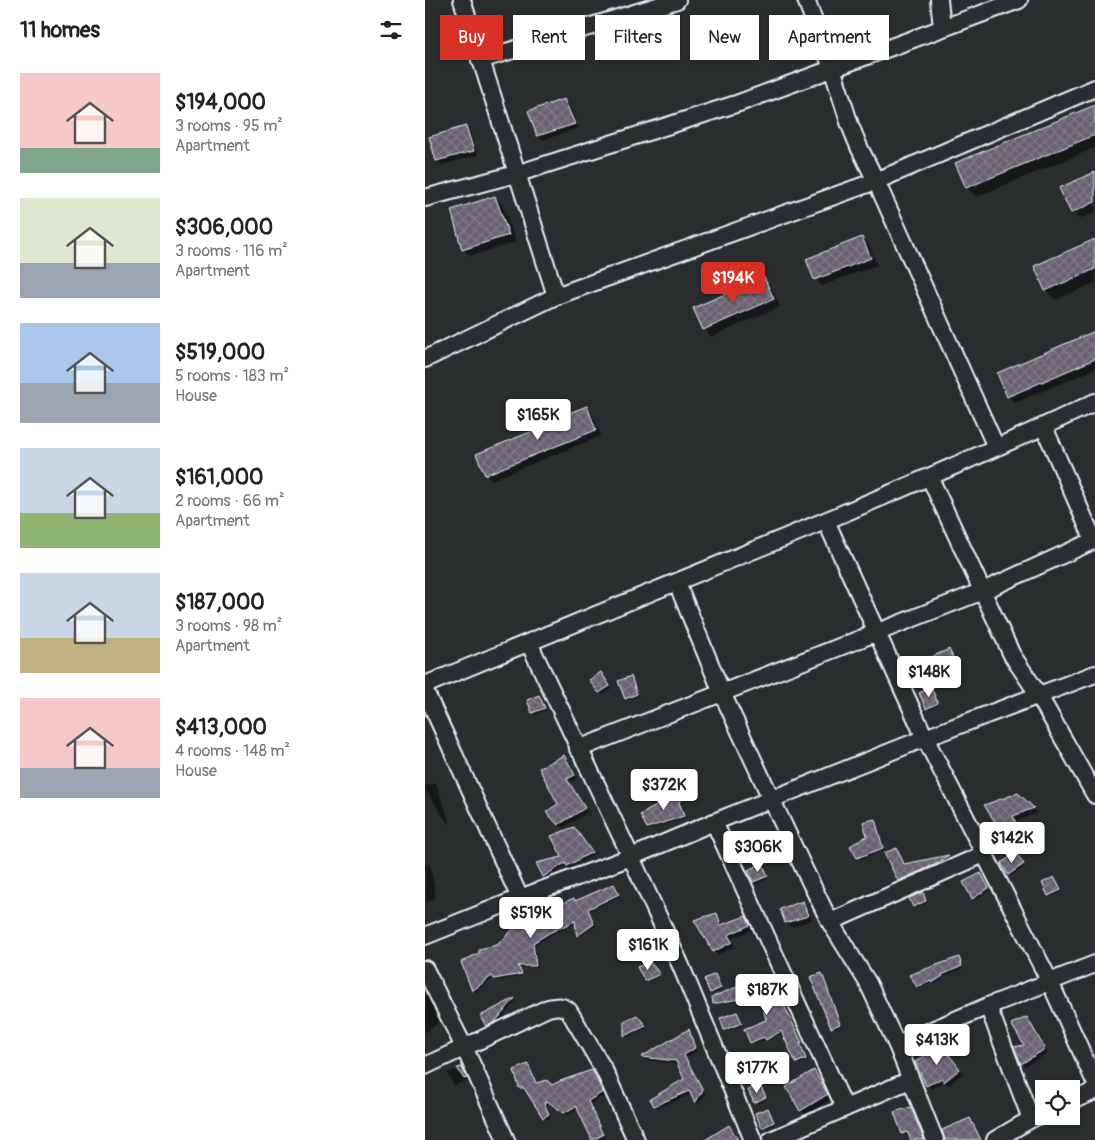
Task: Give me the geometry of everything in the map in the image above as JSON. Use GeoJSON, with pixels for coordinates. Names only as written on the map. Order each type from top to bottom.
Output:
{"type":"FeatureCollection","features":[{"type":"Feature","properties":{"kind":"street"},"geometry":{"type":"LineString","coordinates":[[462,0],[466,15]]}},
{"type":"Feature","properties":{"kind":"street"},"geometry":{"type":"LineString","coordinates":[[503,53],[677,0]]}},
{"type":"Feature","properties":{"kind":"street"},"geometry":{"type":"LineString","coordinates":[[806,0],[832,68],[853,132],[996,447]]}},
{"type":"Feature","properties":{"kind":"street"},"geometry":{"type":"LineString","coordinates":[[939,0],[942,27]]}},
{"type":"Feature","properties":{"kind":"street"},"geometry":{"type":"LineString","coordinates":[[425,198],[516,174],[739,103],[1019,0]]}},
{"type":"Feature","properties":{"kind":"street"},"geometry":{"type":"LineString","coordinates":[[480,60],[556,296]]}},
{"type":"Feature","properties":{"kind":"street"},"geometry":{"type":"LineString","coordinates":[[425,359],[556,296],[876,181],[1095,88]]}},
{"type":"Feature","properties":{"kind":"street"},"geometry":{"type":"LineString","coordinates":[[425,685],[930,478],[1095,402]]}},
{"type":"Feature","properties":{"kind":"street"},"geometry":{"type":"LineString","coordinates":[[578,749],[983,591],[1094,540],[1044,427]]}},
{"type":"Feature","properties":{"kind":"street"},"geometry":{"type":"LineString","coordinates":[[930,478],[1012,655],[1038,694],[1095,795]]}},
{"type":"Feature","properties":{"kind":"street"},"geometry":{"type":"LineString","coordinates":[[826,521],[925,738],[1050,982],[1095,1082]]}},
{"type":"Feature","properties":{"kind":"street"},"geometry":{"type":"LineString","coordinates":[[677,583],[723,693],[803,869],[830,922],[868,983],[897,1045],[935,1140]]}},
{"type":"Feature","properties":{"kind":"street"},"geometry":{"type":"LineString","coordinates":[[529,643],[681,966],[753,1140]]}},
{"type":"Feature","properties":{"kind":"street"},"geometry":{"type":"LineString","coordinates":[[425,936],[631,857],[925,738],[1095,674]]}},
{"type":"Feature","properties":{"kind":"street"},"geometry":{"type":"LineString","coordinates":[[425,691],[520,898]]}},
{"type":"Feature","properties":{"kind":"street"},"geometry":{"type":"LineString","coordinates":[[714,822],[845,1108]]}},
{"type":"Feature","properties":{"kind":"street"},"geometry":{"type":"LineString","coordinates":[[830,922],[984,854]]}},
{"type":"Feature","properties":{"kind":"street"},"geometry":{"type":"LineString","coordinates":[[897,1045],[988,1006],[1095,964]]}},
{"type":"Feature","properties":{"kind":"street"},"geometry":{"type":"LineString","coordinates":[[425,969],[464,1047],[506,1140]]}},
{"type":"Feature","properties":{"kind":"street"},"geometry":{"type":"LineString","coordinates":[[988,1006],[1035,1112]]}},
{"type":"Feature","properties":{"kind":"street"},"geometry":{"type":"LineString","coordinates":[[425,1066],[548,1008],[564,1007],[569,1011],[604,1070],[636,1140]]}},
{"type":"Feature","properties":{"kind":"street"},"geometry":{"type":"LineString","coordinates":[[771,1140],[910,1080]]}},
{"type":"Feature","properties":{"kind":"street"},"geometry":{"type":"LineString","coordinates":[[1080,1097],[1095,1091]]}},
{"type":"Feature","properties":{"kind":"street"},"geometry":{"type":"LineString","coordinates":[[995,1140],[1035,1117]]}},
{"type":"Feature","properties":{"kind":"building"},"geometry":{"type":"Polygon","coordinates":[[[564,99],[575,124],[537,136],[528,111],[564,99]]]}},
{"type":"Feature","properties":{"kind":"building"},"geometry":{"type":"Polygon","coordinates":[[[1095,105],[1095,135],[966,188],[955,163],[1095,105]]]}},
{"type":"Feature","properties":{"kind":"building"},"geometry":{"type":"Polygon","coordinates":[[[466,126],[474,151],[436,161],[429,137],[466,126]]]}},
{"type":"Feature","properties":{"kind":"building"},"geometry":{"type":"Polygon","coordinates":[[[1095,172],[1095,202],[1071,213],[1059,188],[1095,172]]]}},
{"type":"Feature","properties":{"kind":"building"},"geometry":{"type":"Polygon","coordinates":[[[495,196],[509,235],[462,250],[451,210],[495,196]]]}},
{"type":"Feature","properties":{"kind":"building"},"geometry":{"type":"Polygon","coordinates":[[[862,237],[871,258],[814,280],[806,259],[862,237]]]}},
{"type":"Feature","properties":{"kind":"building"},"geometry":{"type":"Polygon","coordinates":[[[1095,239],[1095,269],[1045,291],[1034,266],[1095,239]]]}},
{"type":"Feature","properties":{"kind":"building"},"geometry":{"type":"Polygon","coordinates":[[[764,277],[774,299],[703,330],[693,308],[764,277]]]}},
{"type":"Feature","properties":{"kind":"building"},"geometry":{"type":"Polygon","coordinates":[[[1095,331],[1095,359],[1007,397],[997,373],[1095,331]]]}},
{"type":"Feature","properties":{"kind":"building"},"geometry":{"type":"Polygon","coordinates":[[[587,406],[596,430],[485,475],[476,454],[545,426],[543,423],[587,406]]]}},
{"type":"Feature","properties":{"kind":"building"},"geometry":{"type":"Polygon","coordinates":[[[949,649],[955,662],[920,678],[914,665],[949,649]]]}},
{"type":"Feature","properties":{"kind":"building"},"geometry":{"type":"Polygon","coordinates":[[[601,672],[610,686],[599,693],[589,680],[601,672]]]}},
{"type":"Feature","properties":{"kind":"building"},"geometry":{"type":"Polygon","coordinates":[[[631,676],[637,694],[625,699],[618,681],[631,676]]]}},
{"type":"Feature","properties":{"kind":"building"},"geometry":{"type":"Polygon","coordinates":[[[931,687],[938,703],[926,709],[919,693],[931,687]]]}},
{"type":"Feature","properties":{"kind":"building"},"geometry":{"type":"Polygon","coordinates":[[[539,695],[545,708],[532,713],[527,700],[539,695]]]}},
{"type":"Feature","properties":{"kind":"building"},"geometry":{"type":"Polygon","coordinates":[[[564,755],[575,775],[567,779],[585,808],[558,825],[546,812],[558,804],[539,768],[564,755]]]}},
{"type":"Feature","properties":{"kind":"building"},"geometry":{"type":"Polygon","coordinates":[[[671,790],[681,800],[679,802],[684,816],[647,828],[640,815],[656,806],[671,790]]]}},
{"type":"Feature","properties":{"kind":"building"},"geometry":{"type":"Polygon","coordinates":[[[1018,793],[1034,808],[1013,816],[1016,823],[1001,831],[984,805],[1018,793]]]}},
{"type":"Feature","properties":{"kind":"building"},"geometry":{"type":"Polygon","coordinates":[[[875,819],[883,848],[857,858],[850,846],[867,836],[863,822],[875,819]]]}},
{"type":"Feature","properties":{"kind":"building"},"geometry":{"type":"Polygon","coordinates":[[[574,827],[592,852],[567,866],[565,863],[543,877],[536,863],[562,857],[551,836],[574,827]]]}},
{"type":"Feature","properties":{"kind":"building"},"geometry":{"type":"Polygon","coordinates":[[[897,848],[904,864],[949,855],[934,865],[898,881],[884,853],[897,848]]]}},
{"type":"Feature","properties":{"kind":"building"},"geometry":{"type":"Polygon","coordinates":[[[1016,853],[1024,864],[1008,875],[1001,863],[1016,853]]]}},
{"type":"Feature","properties":{"kind":"building"},"geometry":{"type":"Polygon","coordinates":[[[762,863],[768,876],[753,882],[748,870],[762,863]]]}},
{"type":"Feature","properties":{"kind":"building"},"geometry":{"type":"Polygon","coordinates":[[[981,873],[989,888],[972,899],[963,882],[981,873]]]}},
{"type":"Feature","properties":{"kind":"building"},"geometry":{"type":"Polygon","coordinates":[[[1054,877],[1061,890],[1048,896],[1042,883],[1054,877]]]}},
{"type":"Feature","properties":{"kind":"building"},"geometry":{"type":"Polygon","coordinates":[[[614,884],[619,894],[588,909],[594,924],[577,936],[575,921],[549,933],[533,943],[536,966],[518,966],[522,974],[494,979],[492,976],[472,991],[461,962],[479,953],[479,949],[497,945],[520,922],[530,919],[533,924],[558,905],[574,898],[575,901],[614,884]]]}},
{"type":"Feature","properties":{"kind":"building"},"geometry":{"type":"Polygon","coordinates":[[[923,892],[926,901],[913,907],[909,898],[923,892]]]}},
{"type":"Feature","properties":{"kind":"building"},"geometry":{"type":"Polygon","coordinates":[[[803,901],[808,916],[785,923],[780,909],[803,901]]]}},
{"type":"Feature","properties":{"kind":"building"},"geometry":{"type":"Polygon","coordinates":[[[717,913],[721,925],[746,916],[750,925],[728,935],[732,942],[713,952],[694,920],[717,913]]]}},
{"type":"Feature","properties":{"kind":"building"},"geometry":{"type":"Polygon","coordinates":[[[959,957],[962,966],[942,975],[932,983],[931,981],[917,987],[909,975],[959,957]]]}},
{"type":"Feature","properties":{"kind":"building"},"geometry":{"type":"Polygon","coordinates":[[[650,962],[660,974],[645,981],[637,967],[650,962]]]}},
{"type":"Feature","properties":{"kind":"building"},"geometry":{"type":"Polygon","coordinates":[[[822,973],[840,1024],[831,1028],[810,977],[822,973]]]}},
{"type":"Feature","properties":{"kind":"building"},"geometry":{"type":"Polygon","coordinates":[[[715,974],[721,988],[710,993],[704,979],[715,974]]]}},
{"type":"Feature","properties":{"kind":"building"},"geometry":{"type":"Polygon","coordinates":[[[756,975],[784,1005],[802,1043],[800,1043],[806,1059],[796,1063],[781,1031],[766,1040],[764,1037],[750,1043],[744,1029],[766,1020],[760,995],[713,1004],[712,997],[757,981],[756,975]]]}},
{"type":"Feature","properties":{"kind":"building"},"geometry":{"type":"Polygon","coordinates":[[[515,998],[495,1022],[487,1026],[480,1016],[515,998]]]}},
{"type":"Feature","properties":{"kind":"building"},"geometry":{"type":"Polygon","coordinates":[[[737,1012],[742,1023],[724,1030],[720,1018],[737,1012]]]}},
{"type":"Feature","properties":{"kind":"building"},"geometry":{"type":"Polygon","coordinates":[[[637,1015],[646,1026],[624,1036],[624,1021],[637,1015]]]}},
{"type":"Feature","properties":{"kind":"building"},"geometry":{"type":"Polygon","coordinates":[[[1027,1017],[1045,1049],[1021,1064],[1014,1047],[1024,1045],[1011,1024],[1027,1017]]]}},
{"type":"Feature","properties":{"kind":"building"},"geometry":{"type":"Polygon","coordinates":[[[689,1029],[695,1048],[684,1055],[703,1090],[695,1103],[689,1091],[654,1106],[650,1099],[684,1079],[676,1061],[641,1057],[689,1029]]]}},
{"type":"Feature","properties":{"kind":"building"},"geometry":{"type":"Polygon","coordinates":[[[943,1047],[960,1069],[944,1082],[942,1078],[926,1086],[915,1062],[937,1048],[943,1047]]]}},
{"type":"Feature","properties":{"kind":"building"},"geometry":{"type":"Polygon","coordinates":[[[528,1064],[536,1083],[547,1080],[552,1085],[592,1070],[603,1092],[588,1101],[603,1135],[592,1140],[576,1106],[564,1113],[547,1101],[544,1103],[549,1114],[543,1118],[524,1088],[519,1088],[514,1070],[528,1064]]]}},
{"type":"Feature","properties":{"kind":"building"},"geometry":{"type":"Polygon","coordinates":[[[462,1067],[467,1078],[464,1079],[457,1068],[462,1067]]]}},
{"type":"Feature","properties":{"kind":"building"},"geometry":{"type":"Polygon","coordinates":[[[814,1070],[828,1094],[800,1111],[786,1087],[814,1070]]]}},
{"type":"Feature","properties":{"kind":"building"},"geometry":{"type":"Polygon","coordinates":[[[759,1084],[766,1097],[754,1103],[748,1090],[759,1084]]]}},
{"type":"Feature","properties":{"kind":"building"},"geometry":{"type":"Polygon","coordinates":[[[911,1107],[924,1140],[911,1140],[907,1132],[902,1134],[894,1112],[911,1107]]]}},
{"type":"Feature","properties":{"kind":"building"},"geometry":{"type":"Polygon","coordinates":[[[768,1108],[774,1122],[762,1128],[755,1113],[768,1108]]]}},
{"type":"Feature","properties":{"kind":"building"},"geometry":{"type":"Polygon","coordinates":[[[970,1118],[981,1140],[945,1140],[942,1130],[970,1118]]]}},
{"type":"Feature","properties":{"kind":"building"},"geometry":{"type":"Polygon","coordinates":[[[729,1125],[738,1140],[705,1140],[729,1125]]]}}]}
